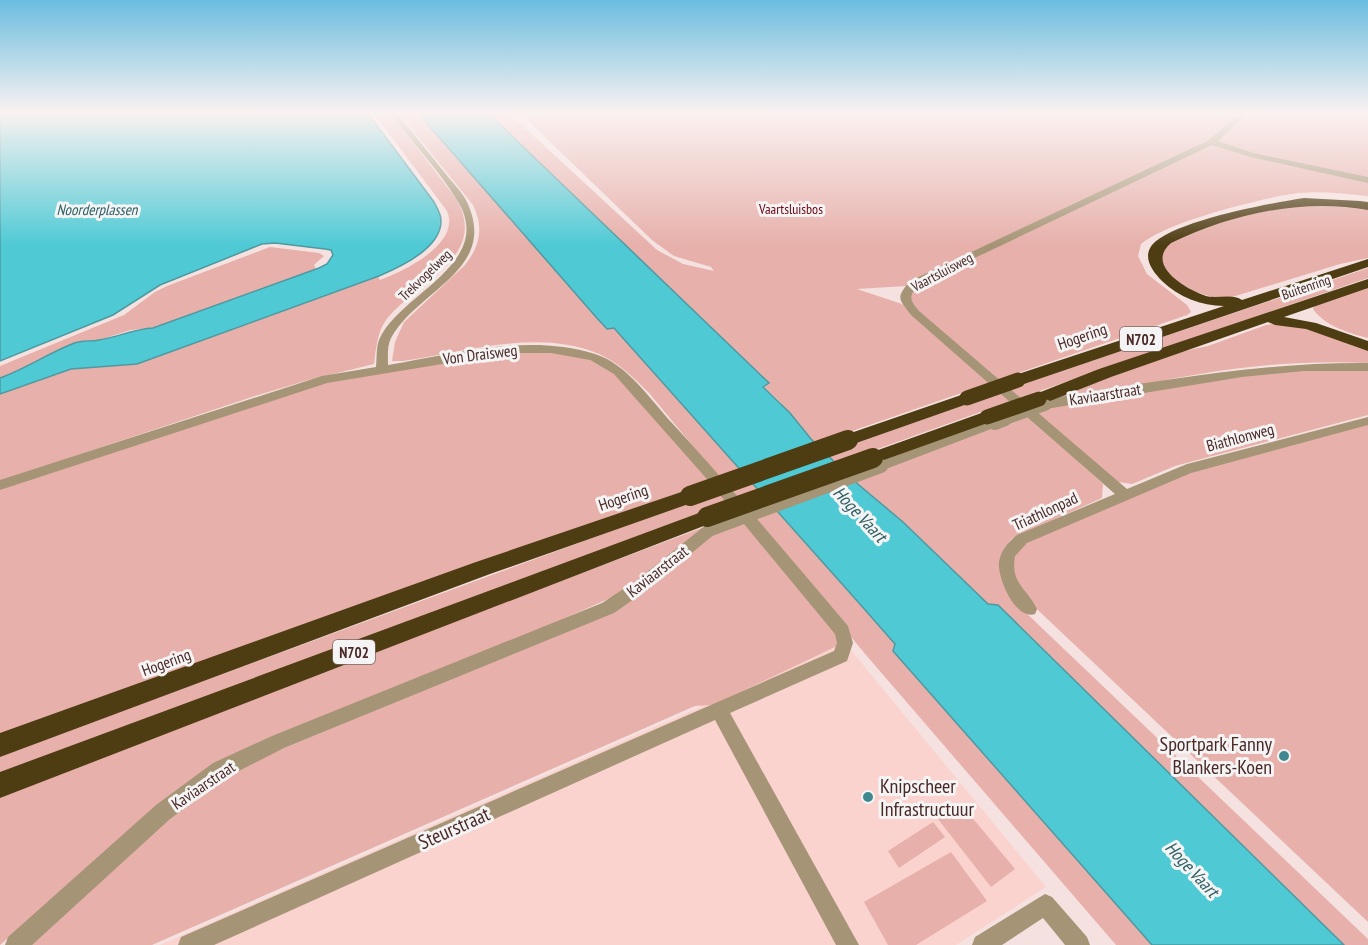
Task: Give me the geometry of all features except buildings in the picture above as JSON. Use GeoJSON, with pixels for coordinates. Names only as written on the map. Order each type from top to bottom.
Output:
{"type":"FeatureCollection","features":[{"type":"Feature","properties":{"kind":"highway"},"geometry":{"type":"LineString","coordinates":[[1196,320],[1197,311],[1193,305],[1160,282],[1146,266],[1143,251],[1152,238],[1188,223],[1285,198],[1323,194],[1368,198]]}},
{"type":"Feature","properties":{"kind":"highway"},"geometry":{"type":"LineString","coordinates":[[1264,298],[1223,302],[1196,296],[1172,282],[1161,271],[1155,262],[1156,249],[1171,237],[1189,230],[1284,205],[1319,201],[1368,206]]}},
{"type":"Feature","properties":{"kind":"highway","name":"Buitenring"},"geometry":{"type":"LineString","coordinates":[[1264,298],[1368,263]]}},
{"type":"Feature","properties":{"kind":"highway","name":"Buitenring"},"geometry":{"type":"LineString","coordinates":[[1256,322],[1368,283]]}},
{"type":"Feature","properties":{"kind":"highway","name":"Hogering"},"geometry":{"type":"LineString","coordinates":[[0,744],[483,568],[1018,380],[1264,298]]}},
{"type":"Feature","properties":{"kind":"highway"},"geometry":{"type":"LineString","coordinates":[[1307,305],[1317,320],[1333,328],[1368,339]]}},
{"type":"Feature","properties":{"kind":"highway"},"geometry":{"type":"LineString","coordinates":[[1256,322],[1288,320],[1303,322],[1340,338],[1368,346]]}},
{"type":"Feature","properties":{"kind":"highway","name":"N702"},"geometry":{"type":"LineString","coordinates":[[0,785],[1042,402],[1105,373],[1256,322]]}},
{"type":"Feature","properties":{"kind":"street","name":"Trekvogelweg"},"geometry":{"type":"LineString","coordinates":[[382,369],[384,340],[396,321],[451,273],[464,256],[471,239],[469,210],[427,156]]}},
{"type":"Feature","properties":{"kind":"street","name":"Vaartsluisweg"},"geometry":{"type":"LineString","coordinates":[[1125,495],[915,313],[905,300],[905,294],[914,283],[1182,156]]}},
{"type":"Feature","properties":{"kind":"street"},"geometry":{"type":"LineString","coordinates":[[1256,156],[1368,180]]}},
{"type":"Feature","properties":{"kind":"street","name":"Von Draisweg"},"geometry":{"type":"LineString","coordinates":[[0,485],[254,400],[326,379],[509,349],[551,349],[593,357],[618,371],[711,474],[842,631],[845,643]]}},
{"type":"Feature","properties":{"kind":"street","name":"Kaviaarstraat"},"geometry":{"type":"LineString","coordinates":[[1042,402],[1109,395],[1239,372],[1299,367],[1368,366]]}},
{"type":"Feature","properties":{"kind":"street","name":"Biathlonweg"},"geometry":{"type":"LineString","coordinates":[[1125,495],[1187,468],[1368,421]]}},
{"type":"Feature","properties":{"kind":"street","name":"Triathlonpad"},"geometry":{"type":"LineString","coordinates":[[1029,609],[1015,593],[1008,580],[1006,565],[1012,547],[1029,535],[1125,495]]}},
{"type":"Feature","properties":{"kind":"street","name":"Kaviaarstraat"},"geometry":{"type":"LineString","coordinates":[[16,945],[163,812],[220,770],[278,742],[608,608],[642,585],[709,523]]}},
{"type":"Feature","properties":{"kind":"street","name":"Steurstraat"},"geometry":{"type":"LineString","coordinates":[[189,945],[841,656],[845,643]]}},
{"type":"Feature","properties":{"kind":"street"},"geometry":{"type":"LineString","coordinates":[[719,710],[848,945]]}},
{"type":"Feature","properties":{"kind":"street"},"geometry":{"type":"LineString","coordinates":[[983,945],[1045,904],[1079,945]]}},
{"type":"Feature","properties":{"kind":"shaded area"},"geometry":{"type":"Polygon","coordinates":[[[845,643],[1046,887],[956,945],[160,945],[845,643]]]}},
{"type":"Feature","properties":{"kind":"green space"},"geometry":{"type":"Polygon","coordinates":[[[406,156],[423,156],[455,197],[464,218],[464,236],[457,252],[445,267],[386,320],[376,347],[374,364],[255,396],[0,481],[0,394],[71,369],[137,364],[378,277],[380,280],[415,263],[438,245],[446,234],[449,223],[447,211],[406,156]]]}},
{"type":"Feature","properties":{"kind":"green space"},"geometry":{"type":"Polygon","coordinates":[[[434,156],[456,156],[607,329],[614,328],[895,644],[893,651],[1152,945],[1116,945],[866,655],[649,393],[620,366],[599,354],[576,346],[527,342],[392,361],[395,342],[404,322],[465,265],[474,251],[479,229],[473,205],[434,156]]]}},
{"type":"Feature","properties":{"kind":"green space","name":"Vaartsluisbos"},"geometry":{"type":"Polygon","coordinates":[[[533,156],[556,156],[657,250],[683,264],[714,271],[711,267],[674,256],[652,240],[565,156],[1261,156],[1368,180],[1368,196],[1316,192],[1283,195],[1193,219],[1154,236],[1141,244],[1138,256],[1147,274],[1187,305],[1191,312],[998,380],[912,306],[909,298],[913,289],[938,275],[912,281],[906,286],[857,289],[902,304],[990,383],[815,444],[779,401],[763,386],[768,383],[533,156]]]}},
{"type":"Feature","properties":{"kind":"green space"},"geometry":{"type":"Polygon","coordinates":[[[1263,156],[1368,156],[1368,178],[1263,156]]]}},
{"type":"Feature","properties":{"kind":"green space"},"geometry":{"type":"Polygon","coordinates":[[[1301,203],[1368,207],[1368,258],[1340,264],[1229,298],[1203,294],[1165,273],[1158,251],[1170,241],[1225,220],[1301,203]]]}},
{"type":"Feature","properties":{"kind":"green space"},"geometry":{"type":"Polygon","coordinates":[[[270,247],[319,253],[324,256],[314,265],[316,269],[153,328],[131,330],[99,340],[80,341],[22,370],[0,378],[0,366],[124,315],[167,286],[270,247]]]}},
{"type":"Feature","properties":{"kind":"green space"},"geometry":{"type":"Polygon","coordinates":[[[1368,268],[1368,278],[1019,398],[1008,389],[1368,268]]]}},
{"type":"Feature","properties":{"kind":"green space"},"geometry":{"type":"Polygon","coordinates":[[[1368,287],[1368,338],[1330,324],[1313,309],[1314,306],[1368,287]]]}},
{"type":"Feature","properties":{"kind":"green space"},"geometry":{"type":"Polygon","coordinates":[[[1289,323],[1368,349],[1368,363],[1324,362],[1259,366],[1215,371],[1088,394],[1053,398],[1179,352],[1208,346],[1266,325],[1289,323]]]}},
{"type":"Feature","properties":{"kind":"green space"},"geometry":{"type":"Polygon","coordinates":[[[534,348],[584,357],[619,376],[712,481],[0,739],[0,487],[326,382],[534,348]]]}},
{"type":"Feature","properties":{"kind":"green space"},"geometry":{"type":"Polygon","coordinates":[[[1290,369],[1368,369],[1368,415],[1175,466],[1132,484],[1118,482],[1035,413],[1061,403],[1290,369]]]}},
{"type":"Feature","properties":{"kind":"green space"},"geometry":{"type":"Polygon","coordinates":[[[1000,392],[1011,401],[836,464],[826,454],[1000,392]]]}},
{"type":"Feature","properties":{"kind":"green space"},"geometry":{"type":"Polygon","coordinates":[[[1027,415],[1103,484],[1102,498],[1011,539],[1003,550],[1001,562],[1022,609],[1368,939],[1368,945],[1344,945],[998,605],[988,604],[903,522],[853,480],[1027,415]]]}},
{"type":"Feature","properties":{"kind":"green space","name":"Sportpark Fanny Blankers-Koen"},"geometry":{"type":"Polygon","coordinates":[[[1368,424],[1368,922],[1023,596],[1015,575],[1013,560],[1020,548],[1039,536],[1189,472],[1368,424]]]}},
{"type":"Feature","properties":{"kind":"green space"},"geometry":{"type":"Polygon","coordinates":[[[720,491],[731,503],[0,776],[0,756],[720,491]]]}},
{"type":"Feature","properties":{"kind":"green space"},"geometry":{"type":"Polygon","coordinates":[[[744,521],[836,632],[838,644],[835,647],[712,705],[695,706],[152,945],[26,945],[145,837],[240,766],[602,617],[714,532],[744,521]]]}},
{"type":"Feature","properties":{"kind":"green space"},"geometry":{"type":"Polygon","coordinates":[[[712,524],[617,595],[536,631],[259,743],[126,835],[0,945],[0,793],[712,524]]]}},
{"type":"Feature","properties":{"kind":"green space"},"geometry":{"type":"Polygon","coordinates":[[[960,803],[1015,869],[991,887],[938,819],[960,803]]]}},
{"type":"Feature","properties":{"kind":"green space"},"geometry":{"type":"Polygon","coordinates":[[[933,822],[945,837],[899,868],[888,851],[933,822]]]}},
{"type":"Feature","properties":{"kind":"green space"},"geometry":{"type":"Polygon","coordinates":[[[951,852],[987,901],[916,945],[888,945],[864,902],[951,852]]]}},
{"type":"Feature","properties":{"kind":"water","name":"Noorderplassen"},"geometry":{"type":"Polygon","coordinates":[[[0,156],[400,156],[439,211],[441,218],[435,239],[408,262],[379,276],[137,364],[71,369],[0,394],[0,378],[72,344],[153,328],[319,268],[327,264],[333,255],[331,250],[275,243],[262,244],[160,285],[113,315],[0,361],[0,156]]]}},
{"type":"Feature","properties":{"kind":"water","name":"Hoge Vaart"},"geometry":{"type":"Polygon","coordinates":[[[456,156],[533,156],[769,383],[763,387],[853,480],[903,522],[988,604],[998,605],[1344,945],[1152,945],[893,651],[895,644],[859,603],[614,328],[607,329],[456,156]]]}},
{"type":"Feature","properties":{"kind":"place","name":"Sportpark Fanny Blankers-Koen"},"geometry":{"type":"Point","coordinates":[1284,756]}},
{"type":"Feature","properties":{"kind":"place","name":"Knipscheer Infrastructuur"},"geometry":{"type":"Point","coordinates":[868,797]}}]}
